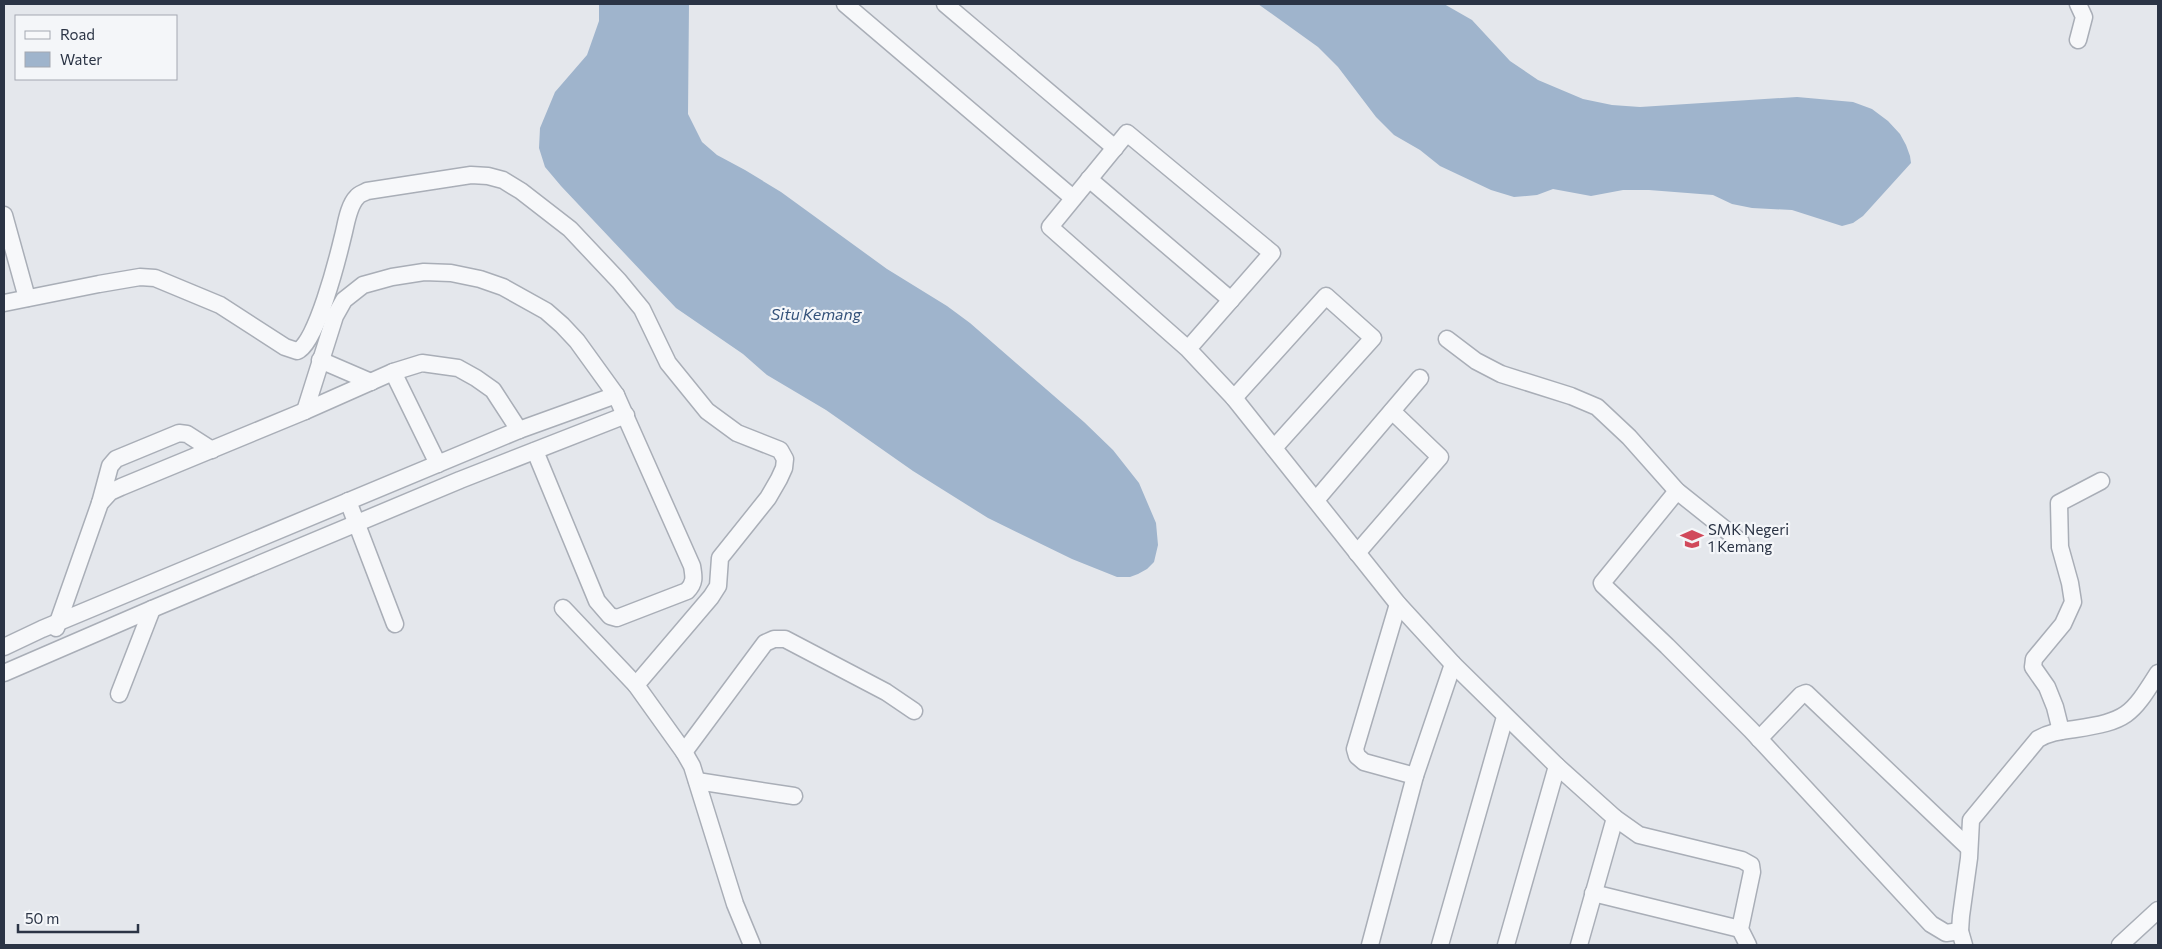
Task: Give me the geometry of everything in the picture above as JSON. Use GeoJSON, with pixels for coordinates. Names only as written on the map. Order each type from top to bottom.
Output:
{"type":"FeatureCollection","features":[{"type":"Feature","properties":{"kind":"street"},"geometry":{"type":"LineString","coordinates":[[845,4],[1073,198]]}},
{"type":"Feature","properties":{"kind":"street"},"geometry":{"type":"LineString","coordinates":[[945,4],[1115,148]]}},
{"type":"Feature","properties":{"kind":"street"},"geometry":{"type":"LineString","coordinates":[[2078,4],[2084,17],[2078,40]]}},
{"type":"Feature","properties":{"kind":"street"},"geometry":{"type":"LineString","coordinates":[[1188,349],[1272,253],[1127,133],[1050,228],[1188,349],[1234,398],[1398,604],[1505,717],[1557,766],[1615,818],[1639,835],[1742,860],[1751,865],[1752,872],[1740,929],[1748,945]]}},
{"type":"Feature","properties":{"kind":"street"},"geometry":{"type":"LineString","coordinates":[[4,303],[140,277],[156,278],[220,305],[285,347],[294,351],[300,351],[308,343],[317,321],[337,262],[351,208],[357,196],[367,191],[471,176],[488,176],[503,180],[521,191],[570,230],[632,296],[642,309],[668,363],[707,411],[737,433],[780,450],[785,459],[784,468],[768,498],[720,558],[718,586],[711,597],[636,686]]}},
{"type":"Feature","properties":{"kind":"street"},"geometry":{"type":"LineString","coordinates":[[1090,179],[1231,300]]}},
{"type":"Feature","properties":{"kind":"street"},"geometry":{"type":"LineString","coordinates":[[4,215],[28,298]]}},
{"type":"Feature","properties":{"kind":"street"},"geometry":{"type":"LineString","coordinates":[[305,412],[320,360],[339,306],[349,295],[363,285],[392,277],[424,272],[451,273],[480,279],[503,287],[546,311],[577,341],[616,395],[692,566],[694,579],[692,586],[686,592],[617,618],[610,616],[598,601],[535,451]]}},
{"type":"Feature","properties":{"kind":"street"},"geometry":{"type":"LineString","coordinates":[[1234,398],[1326,296],[1372,338],[1274,448]]}},
{"type":"Feature","properties":{"kind":"street"},"geometry":{"type":"LineString","coordinates":[[1447,339],[1476,361],[1501,374],[1571,396],[1597,407],[1629,437],[1677,491],[1741,542]]}},
{"type":"Feature","properties":{"kind":"street"},"geometry":{"type":"LineString","coordinates":[[320,360],[371,382]]}},
{"type":"Feature","properties":{"kind":"street"},"geometry":{"type":"LineString","coordinates":[[100,503],[115,489],[305,412],[394,372],[422,363],[458,368],[476,378],[493,390],[519,430]]}},
{"type":"Feature","properties":{"kind":"street"},"geometry":{"type":"LineString","coordinates":[[394,372],[438,464]]}},
{"type":"Feature","properties":{"kind":"street"},"geometry":{"type":"LineString","coordinates":[[1316,500],[1420,378]]}},
{"type":"Feature","properties":{"kind":"street"},"geometry":{"type":"LineString","coordinates":[[4,647],[348,500],[519,430],[616,395]]}},
{"type":"Feature","properties":{"kind":"street"},"geometry":{"type":"LineString","coordinates":[[1357,552],[1440,457],[1392,411]]}},
{"type":"Feature","properties":{"kind":"street"},"geometry":{"type":"LineString","coordinates":[[4,673],[355,524],[626,415]]}},
{"type":"Feature","properties":{"kind":"street"},"geometry":{"type":"LineString","coordinates":[[45,654],[58,623],[100,503],[110,466],[116,460],[179,434],[186,434],[212,450]]}},
{"type":"Feature","properties":{"kind":"street"},"geometry":{"type":"LineString","coordinates":[[2061,731],[2055,707],[2047,687],[2033,667],[2034,659],[2062,624],[2072,602],[2070,583],[2060,547],[2059,503],[2101,481]]}},
{"type":"Feature","properties":{"kind":"street"},"geometry":{"type":"LineString","coordinates":[[1677,491],[1602,583],[1603,585],[1667,646],[1759,739],[1931,924],[1946,933],[1962,938],[1971,820],[2038,739],[2050,732],[2117,720],[2138,705],[2158,673]]}},
{"type":"Feature","properties":{"kind":"street"},"geometry":{"type":"LineString","coordinates":[[348,500],[355,524],[395,624]]}},
{"type":"Feature","properties":{"kind":"street"},"geometry":{"type":"LineString","coordinates":[[1398,604],[1355,749],[1357,756],[1364,762],[1415,776]]}},
{"type":"Feature","properties":{"kind":"street"},"geometry":{"type":"LineString","coordinates":[[563,608],[636,686],[684,752],[697,781],[735,904],[752,945]]}},
{"type":"Feature","properties":{"kind":"street"},"geometry":{"type":"LineString","coordinates":[[119,694],[152,609]]}},
{"type":"Feature","properties":{"kind":"street"},"geometry":{"type":"LineString","coordinates":[[684,752],[765,643],[774,639],[785,639],[886,692],[914,711]]}},
{"type":"Feature","properties":{"kind":"street"},"geometry":{"type":"LineString","coordinates":[[1370,945],[1415,776],[1453,664]]}},
{"type":"Feature","properties":{"kind":"street"},"geometry":{"type":"LineString","coordinates":[[1759,739],[1801,695],[1806,693],[1969,848]]}},
{"type":"Feature","properties":{"kind":"street"},"geometry":{"type":"LineString","coordinates":[[1440,945],[1505,717]]}},
{"type":"Feature","properties":{"kind":"street"},"geometry":{"type":"LineString","coordinates":[[1506,945],[1557,766]]}},
{"type":"Feature","properties":{"kind":"street"},"geometry":{"type":"LineString","coordinates":[[697,781],[794,796]]}},
{"type":"Feature","properties":{"kind":"street"},"geometry":{"type":"LineString","coordinates":[[1579,945],[1592,893],[1615,818]]}},
{"type":"Feature","properties":{"kind":"street"},"geometry":{"type":"LineString","coordinates":[[1592,893],[1740,929]]}},
{"type":"Feature","properties":{"kind":"street"},"geometry":{"type":"LineString","coordinates":[[2120,945],[2158,910]]}},
{"type":"Feature","properties":{"kind":"water","name":"Situ Kemang"},"geometry":{"type":"Polygon","coordinates":[[[599,4],[689,4],[688,114],[702,142],[717,155],[781,192],[887,269],[947,306],[970,323],[1084,422],[1113,450],[1139,483],[1156,523],[1158,545],[1154,562],[1147,569],[1130,577],[1117,577],[1072,559],[988,518],[913,471],[826,410],[767,375],[743,354],[676,308],[561,186],[545,167],[539,148],[540,128],[555,92],[587,55],[599,21],[599,4]]]}},
{"type":"Feature","properties":{"kind":"water"},"geometry":{"type":"Polygon","coordinates":[[[1258,4],[1444,4],[1472,20],[1510,61],[1538,80],[1583,99],[1612,105],[1640,107],[1797,97],[1853,102],[1872,109],[1888,121],[1900,134],[1906,145],[1911,163],[1863,216],[1853,223],[1842,226],[1792,210],[1752,208],[1732,204],[1713,195],[1623,190],[1591,196],[1553,189],[1537,195],[1514,197],[1491,190],[1440,166],[1420,150],[1394,135],[1376,117],[1338,67],[1318,47],[1258,4]]]}},
{"type":"Feature","properties":{"kind":"place","name":"SMK Negeri 1 Kemang"},"geometry":{"type":"Point","coordinates":[1692,539]}}]}
